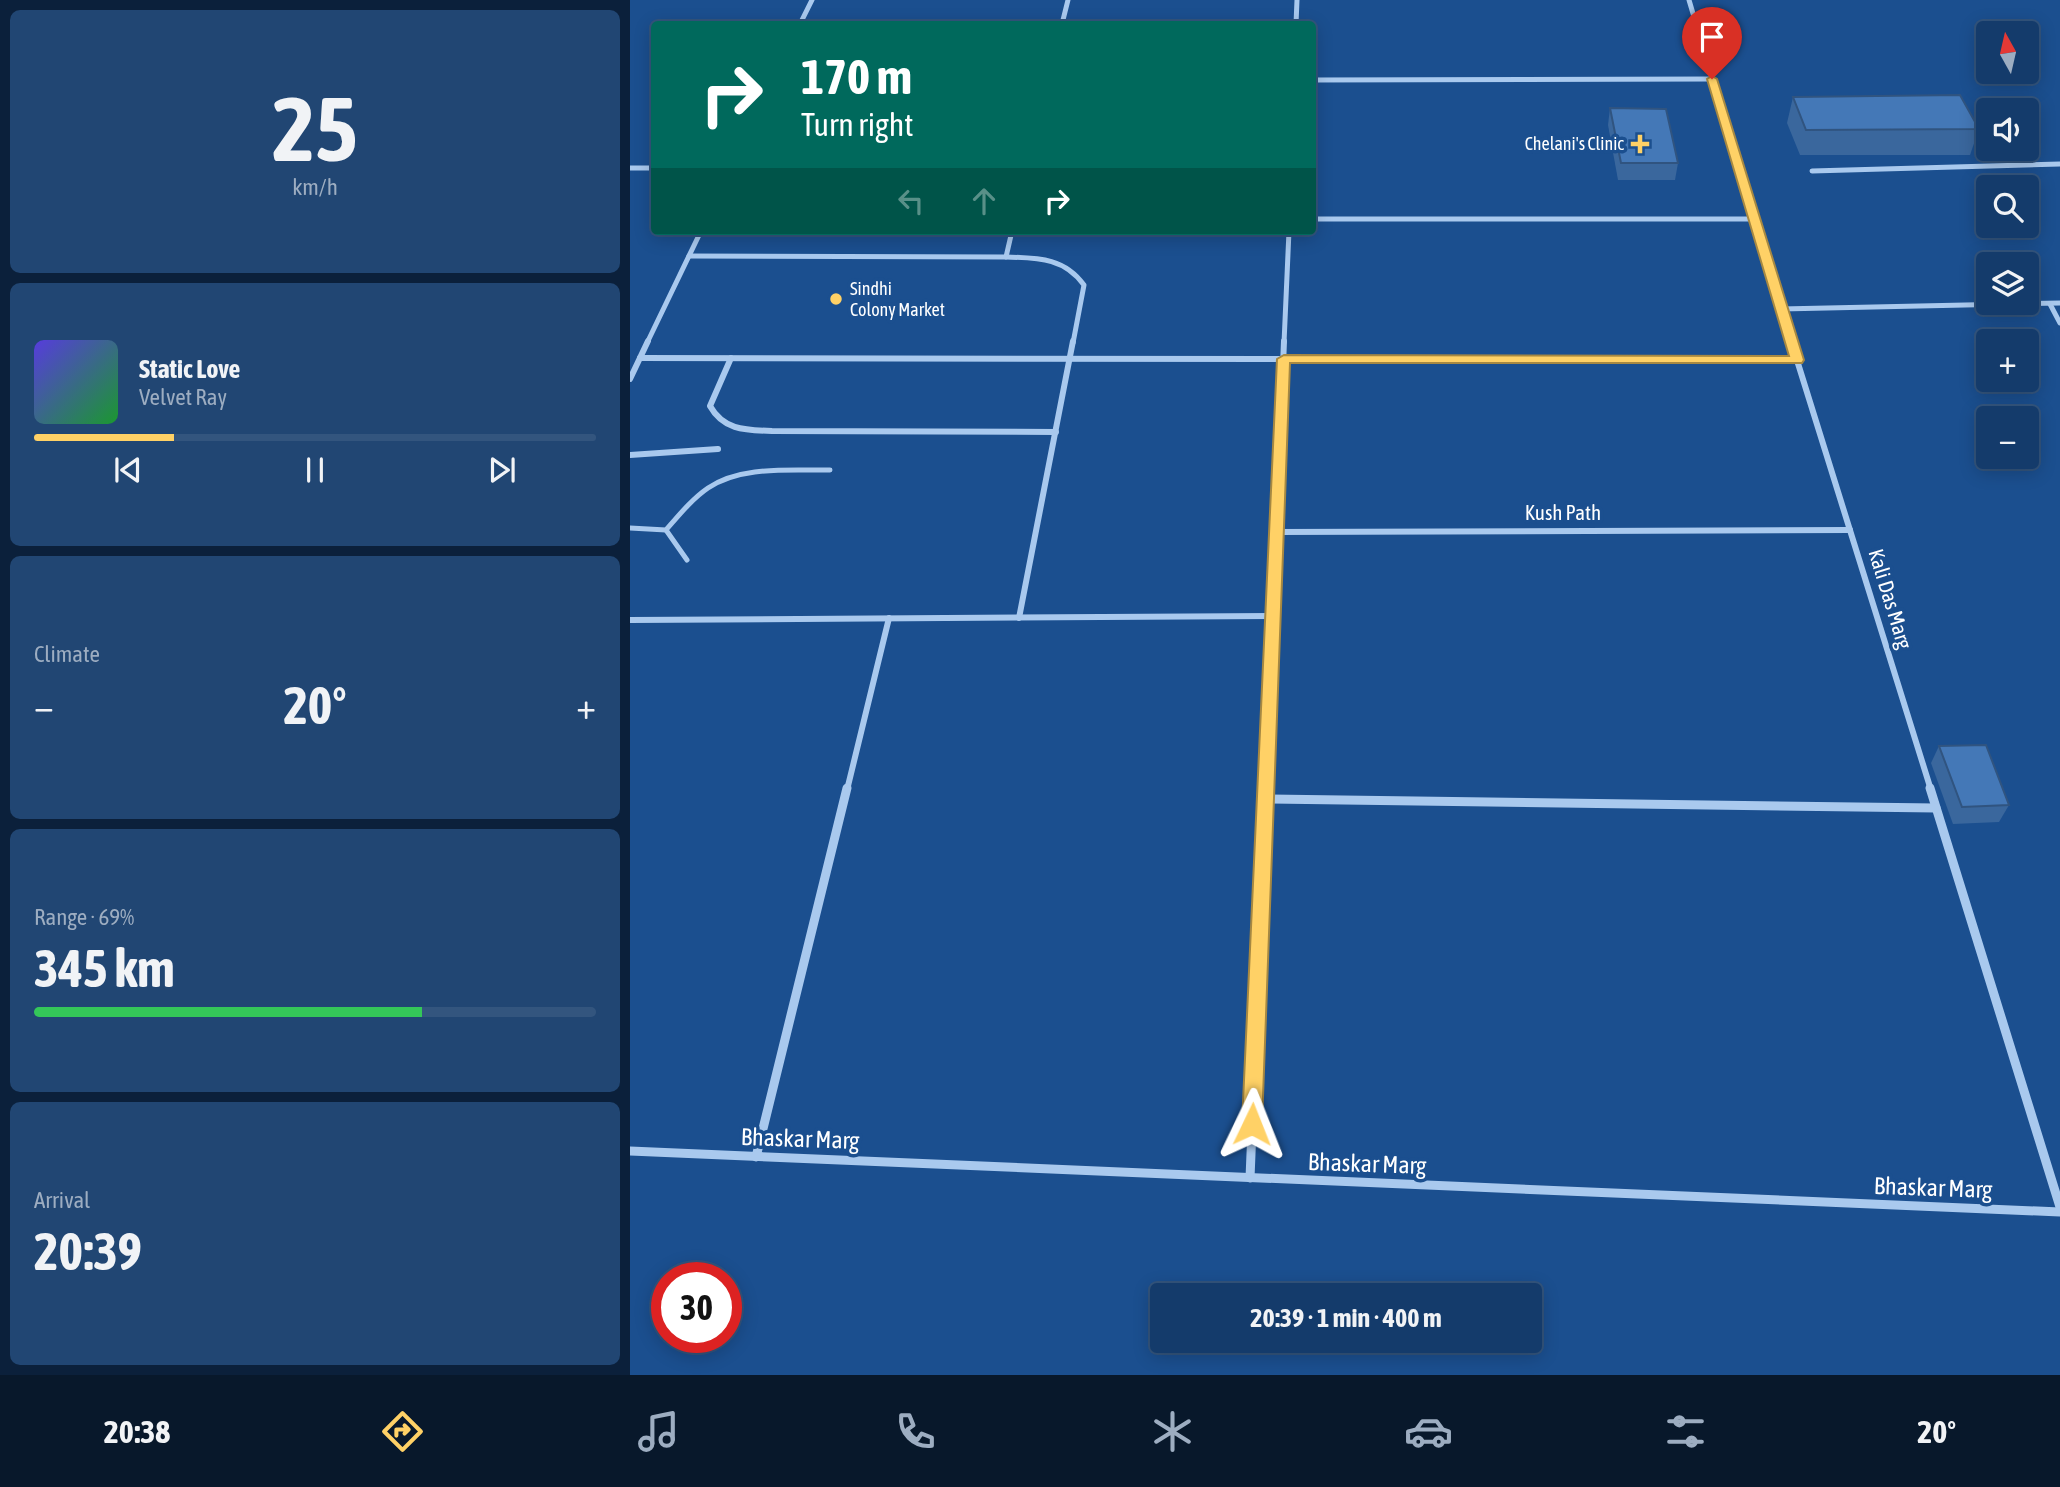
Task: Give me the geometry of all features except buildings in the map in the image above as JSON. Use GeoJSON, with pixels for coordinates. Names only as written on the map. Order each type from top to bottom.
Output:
{"type":"FeatureCollection","features":[{"type":"Feature","properties":{"kind":"street"},"geometry":{"type":"LineString","coordinates":[[801,21],[811,0]]}},
{"type":"Feature","properties":{"kind":"street"},"geometry":{"type":"LineString","coordinates":[[1063,21],[1068,0]]}},
{"type":"Feature","properties":{"kind":"street"},"geometry":{"type":"LineString","coordinates":[[1296,21],[1297,0]]}},
{"type":"Feature","properties":{"kind":"street","name":"Kali Das Marg"},"geometry":{"type":"LineString","coordinates":[[1689,0],[1781,309],[2060,1210]]}},
{"type":"Feature","properties":{"kind":"street"},"geometry":{"type":"LineString","coordinates":[[1316,80],[1712,79]]}},
{"type":"Feature","properties":{"kind":"street"},"geometry":{"type":"LineString","coordinates":[[1812,172],[2060,164]]}},
{"type":"Feature","properties":{"kind":"street"},"geometry":{"type":"LineString","coordinates":[[630,168],[651,168]]}},
{"type":"Feature","properties":{"kind":"street"},"geometry":{"type":"LineString","coordinates":[[1316,219],[1754,219]]}},
{"type":"Feature","properties":{"kind":"street"},"geometry":{"type":"LineString","coordinates":[[630,379],[699,235]]}},
{"type":"Feature","properties":{"kind":"street"},"geometry":{"type":"LineString","coordinates":[[1006,257],[1011,235]]}},
{"type":"Feature","properties":{"kind":"street"},"geometry":{"type":"LineString","coordinates":[[1250,1178],[1289,235]]}},
{"type":"Feature","properties":{"kind":"street"},"geometry":{"type":"LineString","coordinates":[[689,256],[1006,257],[1056,260],[1076,272],[1084,285],[1019,618]]}},
{"type":"Feature","properties":{"kind":"street"},"geometry":{"type":"LineString","coordinates":[[1781,309],[2060,303]]}},
{"type":"Feature","properties":{"kind":"street"},"geometry":{"type":"LineString","coordinates":[[2050,304],[2060,323]]}},
{"type":"Feature","properties":{"kind":"street"},"geometry":{"type":"LineString","coordinates":[[640,358],[1797,360]]}},
{"type":"Feature","properties":{"kind":"street"},"geometry":{"type":"LineString","coordinates":[[731,358],[709,405],[715,418],[730,428],[772,431],[1056,432]]}},
{"type":"Feature","properties":{"kind":"street"},"geometry":{"type":"LineString","coordinates":[[630,455],[718,449]]}},
{"type":"Feature","properties":{"kind":"street","name":"Kush Path"},"geometry":{"type":"LineString","coordinates":[[1276,532],[1850,530]]}},
{"type":"Feature","properties":{"kind":"street"},"geometry":{"type":"LineString","coordinates":[[630,620],[1273,616]]}},
{"type":"Feature","properties":{"kind":"street"},"geometry":{"type":"LineString","coordinates":[[756,1157],[889,618]]}},
{"type":"Feature","properties":{"kind":"street"},"geometry":{"type":"LineString","coordinates":[[1266,799],[1936,807]]}},
{"type":"Feature","properties":{"kind":"street","name":"Bhaskar Marg"},"geometry":{"type":"LineString","coordinates":[[630,1151],[2060,1210]]}},
{"type":"Feature","properties":{"kind":"lane"},"geometry":{"type":"LineString","coordinates":[[666,530],[687,506],[714,484],[762,471],[831,470]]}},
{"type":"Feature","properties":{"kind":"lane"},"geometry":{"type":"LineString","coordinates":[[630,528],[666,530]]}},
{"type":"Feature","properties":{"kind":"lane"},"geometry":{"type":"LineString","coordinates":[[666,530],[687,560]]}},
{"type":"Feature","properties":{"kind":"place","name":"Chelani's Clinic"},"geometry":{"type":"Point","coordinates":[1640,144]}},
{"type":"Feature","properties":{"kind":"place","name":"Sindhi Colony Market"},"geometry":{"type":"Point","coordinates":[836,299]}},
{"type":"Feature","properties":{"kind":"route"},"geometry":{"type":"LineString","coordinates":[[1252,1124],[1284,359],[1797,360],[1712,79]]}}]}
